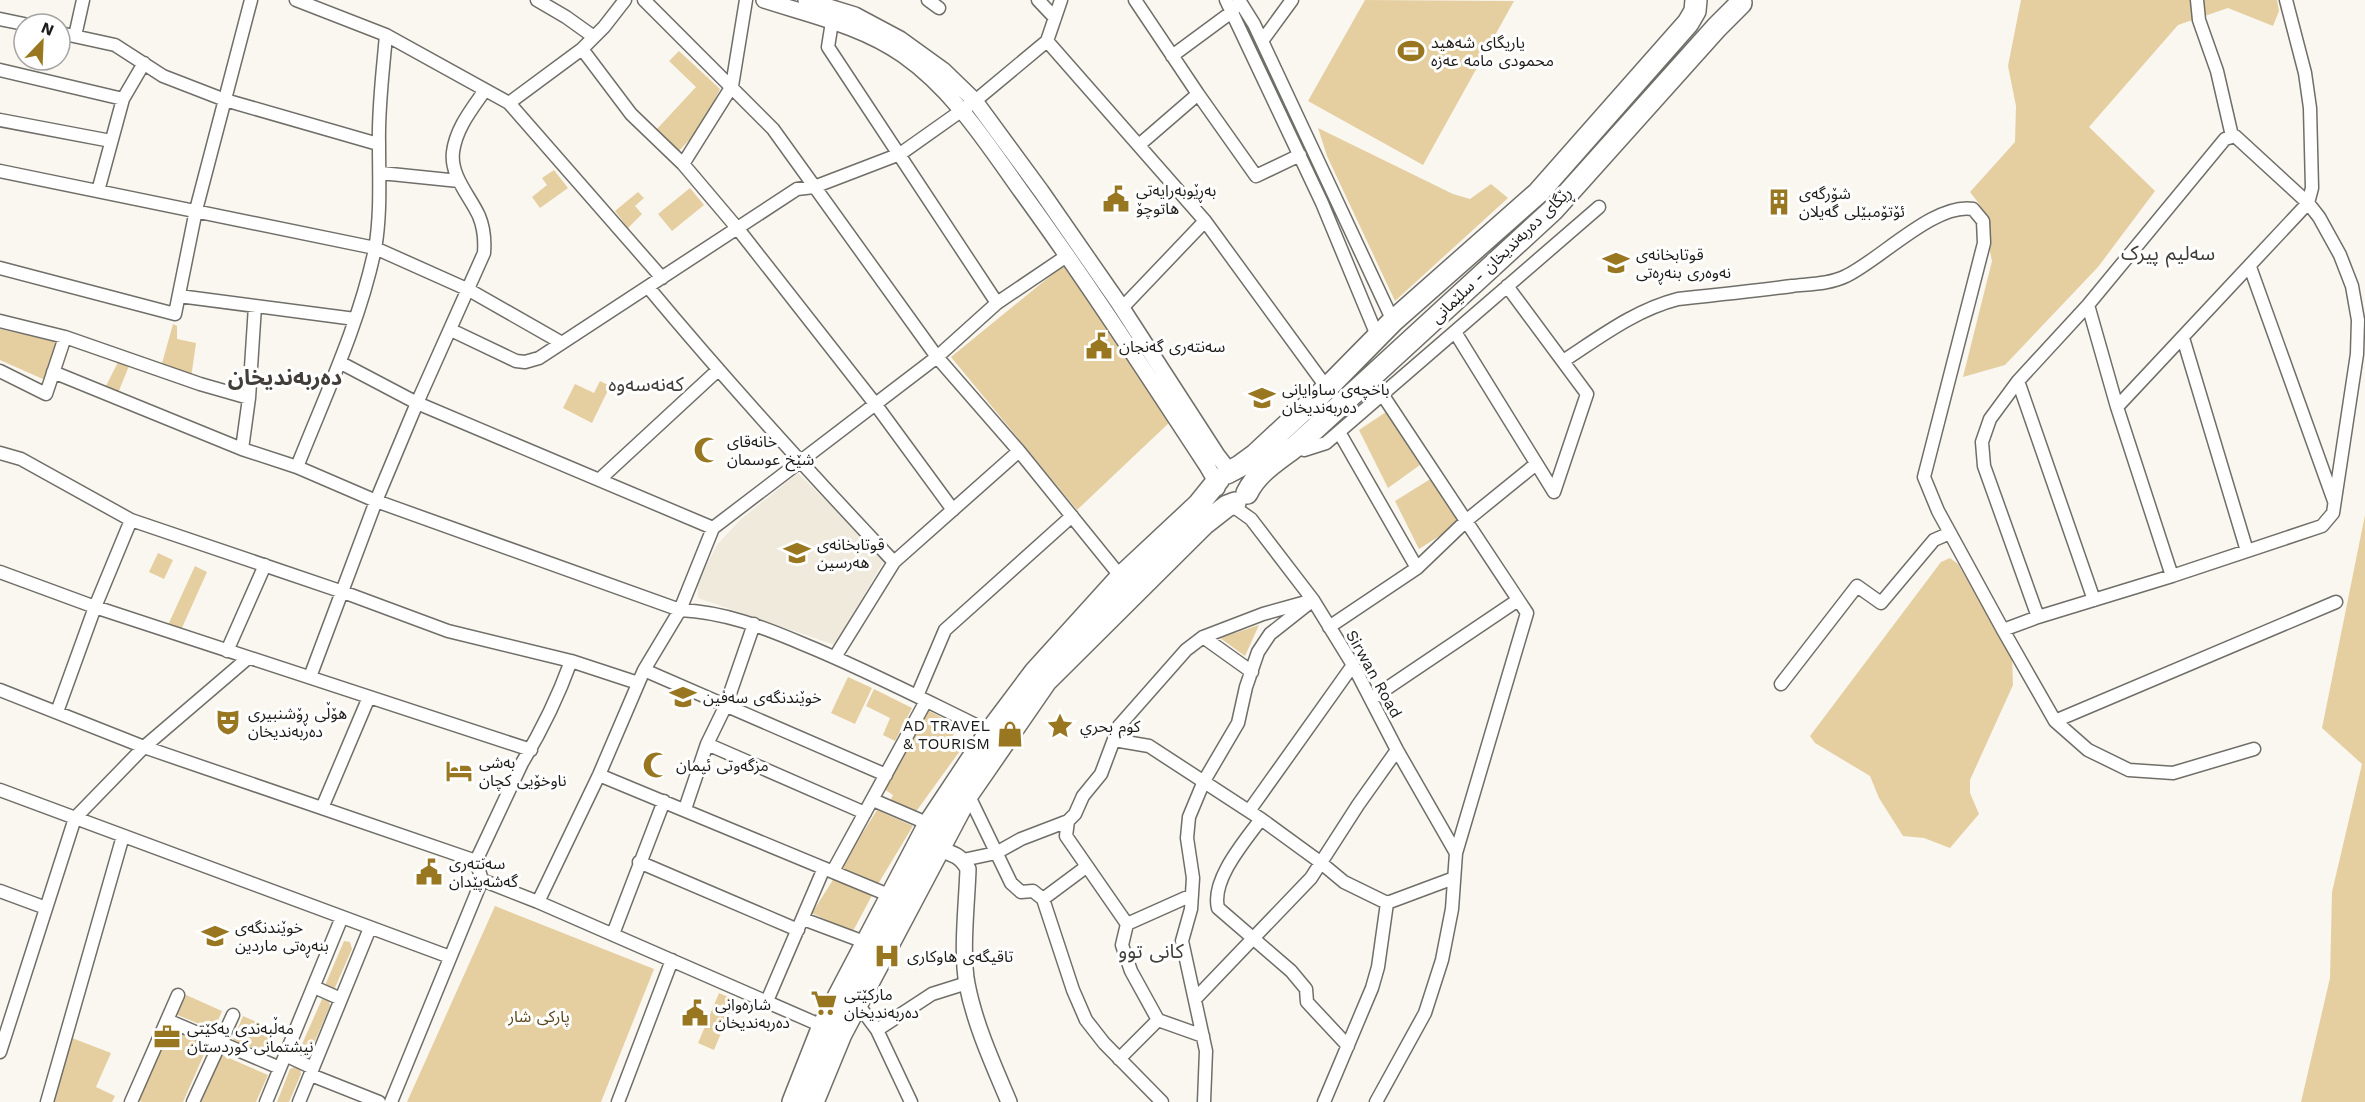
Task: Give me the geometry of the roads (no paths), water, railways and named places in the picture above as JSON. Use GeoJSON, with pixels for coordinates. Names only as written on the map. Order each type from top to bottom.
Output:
{"type":"FeatureCollection","features":[{"type":"Feature","properties":{"kind":"highway","name":"ڕێگای دەربەندیخان - سلێمانی"},"geometry":{"type":"LineString","coordinates":[[1230,487],[1255,455],[1327,388],[1393,321],[1538,193],[1688,23],[1695,11],[1696,0]]}},
{"type":"Feature","properties":{"kind":"highway"},"geometry":{"type":"LineString","coordinates":[[1704,0],[1722,8],[1732,8],[1743,2]]}},
{"type":"Feature","properties":{"kind":"highway","name":"ڕێگای دەربەندیخان - سلێمانی"},"geometry":{"type":"LineString","coordinates":[[1230,487],[1252,483],[1296,446],[1553,210],[1717,27],[1743,2]]}},
{"type":"Feature","properties":{"kind":"highway"},"geometry":{"type":"LineString","coordinates":[[793,1102],[832,1030],[867,943],[929,824],[990,732],[1035,672],[1121,577],[1198,505],[1230,487]]}},
{"type":"Feature","properties":{"kind":"highway"},"geometry":{"type":"LineString","coordinates":[[813,1102],[832,1030],[857,1003],[968,794],[1046,681],[1204,524],[1230,487]]}},
{"type":"Feature","properties":{"kind":"street"},"geometry":{"type":"LineString","coordinates":[[75,36],[83,0]]}},
{"type":"Feature","properties":{"kind":"street"},"geometry":{"type":"LineString","coordinates":[[0,268],[175,315],[196,210],[252,0]]}},
{"type":"Feature","properties":{"kind":"street"},"geometry":{"type":"LineString","coordinates":[[296,0],[386,35],[509,103],[662,278]]}},
{"type":"Feature","properties":{"kind":"street"},"geometry":{"type":"LineString","coordinates":[[537,0],[566,17],[594,38]]}},
{"type":"Feature","properties":{"kind":"street"},"geometry":{"type":"LineString","coordinates":[[509,103],[582,49],[626,0]]}},
{"type":"Feature","properties":{"kind":"street"},"geometry":{"type":"LineString","coordinates":[[644,0],[773,129],[937,357],[1018,451],[1121,577]]}},
{"type":"Feature","properties":{"kind":"street"},"geometry":{"type":"LineString","coordinates":[[683,164],[732,86],[746,0]]}},
{"type":"Feature","properties":{"kind":"street"},"geometry":{"type":"LineString","coordinates":[[764,0],[855,15],[900,39],[943,70],[975,101],[1122,308],[1217,455],[1230,487]]}},
{"type":"Feature","properties":{"kind":"street"},"geometry":{"type":"LineString","coordinates":[[806,0],[833,10],[864,33],[901,54],[940,84],[1068,255],[1207,466],[1230,487]]}},
{"type":"Feature","properties":{"kind":"street"},"geometry":{"type":"LineString","coordinates":[[928,0],[939,8]]}},
{"type":"Feature","properties":{"kind":"street"},"geometry":{"type":"LineString","coordinates":[[1038,0],[1054,18]]}},
{"type":"Feature","properties":{"kind":"street"},"geometry":{"type":"LineString","coordinates":[[450,330],[508,358],[525,362],[539,358],[797,189],[814,187],[900,154],[975,101],[1047,41],[1061,0]]}},
{"type":"Feature","properties":{"kind":"street"},"geometry":{"type":"LineString","coordinates":[[1135,0],[1197,94],[1256,176],[1300,155]]}},
{"type":"Feature","properties":{"kind":"street"},"geometry":{"type":"LineString","coordinates":[[1226,0],[1236,6],[1262,41],[1393,321]]}},
{"type":"Feature","properties":{"kind":"street"},"geometry":{"type":"LineString","coordinates":[[1262,41],[1292,0]]}},
{"type":"Feature","properties":{"kind":"street"},"geometry":{"type":"LineString","coordinates":[[2197,0],[2199,20],[2217,71],[2232,136]]}},
{"type":"Feature","properties":{"kind":"street"},"geometry":{"type":"LineString","coordinates":[[2117,407],[2308,203],[2312,188],[2310,108],[2305,73],[2286,0]]}},
{"type":"Feature","properties":{"kind":"street"},"geometry":{"type":"LineString","coordinates":[[1172,56],[1236,6]]}},
{"type":"Feature","properties":{"kind":"street"},"geometry":{"type":"LineString","coordinates":[[1236,6],[1378,338]]}},
{"type":"Feature","properties":{"kind":"street"},"geometry":{"type":"LineString","coordinates":[[833,10],[828,47],[997,303]]}},
{"type":"Feature","properties":{"kind":"street"},"geometry":{"type":"LineString","coordinates":[[72,35],[116,45],[163,76],[225,100],[378,144]]}},
{"type":"Feature","properties":{"kind":"street"},"geometry":{"type":"LineString","coordinates":[[297,468],[327,390],[341,363],[375,248],[381,173],[378,144],[386,35]]}},
{"type":"Feature","properties":{"kind":"street"},"geometry":{"type":"LineString","coordinates":[[1047,41],[1205,221],[1327,388]]}},
{"type":"Feature","properties":{"kind":"street"},"geometry":{"type":"LineString","coordinates":[[582,49],[631,114],[683,164],[738,229],[876,405],[953,510]]}},
{"type":"Feature","properties":{"kind":"street"},"geometry":{"type":"LineString","coordinates":[[98,190],[123,99],[144,63]]}},
{"type":"Feature","properties":{"kind":"street"},"geometry":{"type":"LineString","coordinates":[[0,70],[123,99]]}},
{"type":"Feature","properties":{"kind":"street"},"geometry":{"type":"LineString","coordinates":[[310,677],[376,501],[484,253],[484,234],[480,216],[459,181],[453,160],[458,135],[465,118],[485,90]]}},
{"type":"Feature","properties":{"kind":"street"},"geometry":{"type":"LineString","coordinates":[[1139,145],[1197,94]]}},
{"type":"Feature","properties":{"kind":"street"},"geometry":{"type":"LineString","coordinates":[[0,120],[111,141]]}},
{"type":"Feature","properties":{"kind":"street"},"geometry":{"type":"LineString","coordinates":[[2002,630],[2322,526],[2331,519],[2357,354],[2358,320],[2352,286],[2347,270],[2319,217],[2308,203],[2239,137],[2232,136],[2225,139],[2088,305],[2018,381],[1989,418],[1982,450],[1984,466],[2038,617]]}},
{"type":"Feature","properties":{"kind":"street"},"geometry":{"type":"LineString","coordinates":[[0,171],[375,248],[469,290],[562,343]]}},
{"type":"Feature","properties":{"kind":"street"},"geometry":{"type":"LineString","coordinates":[[381,173],[459,181]]}},
{"type":"Feature","properties":{"kind":"street"},"geometry":{"type":"LineString","coordinates":[[1296,446],[1304,450],[1326,443],[1599,207]]}},
{"type":"Feature","properties":{"kind":"street"},"geometry":{"type":"LineString","coordinates":[[1563,361],[1642,311],[1660,304],[1678,299],[1797,286],[1843,278],[1934,219],[1961,209],[1973,209],[1983,221],[1984,243],[1924,477],[1950,533],[2002,630],[2055,721],[2088,750],[2129,770],[2173,773],[2254,749]]}},
{"type":"Feature","properties":{"kind":"street"},"geometry":{"type":"LineString","coordinates":[[1122,308],[1205,221]]}},
{"type":"Feature","properties":{"kind":"street"},"geometry":{"type":"LineString","coordinates":[[538,902],[599,775],[644,670],[680,610],[713,528],[937,357],[997,303],[1068,255]]}},
{"type":"Feature","properties":{"kind":"street"},"geometry":{"type":"LineString","coordinates":[[2250,267],[2335,502]]}},
{"type":"Feature","properties":{"kind":"street"},"geometry":{"type":"LineString","coordinates":[[1455,332],[1554,492],[1587,394],[1507,286]]}},
{"type":"Feature","properties":{"kind":"street"},"geometry":{"type":"LineString","coordinates":[[648,287],[799,461],[894,562]]}},
{"type":"Feature","properties":{"kind":"street"},"geometry":{"type":"LineString","coordinates":[[179,296],[355,319]]}},
{"type":"Feature","properties":{"kind":"street"},"geometry":{"type":"LineString","coordinates":[[2088,305],[2117,407],[2172,576]]}},
{"type":"Feature","properties":{"kind":"street"},"geometry":{"type":"LineString","coordinates":[[242,449],[249,399],[255,306]]}},
{"type":"Feature","properties":{"kind":"street"},"geometry":{"type":"LineString","coordinates":[[0,321],[65,337],[249,399]]}},
{"type":"Feature","properties":{"kind":"street"},"geometry":{"type":"LineString","coordinates":[[0,371],[46,394],[65,337]]}},
{"type":"Feature","properties":{"kind":"street"},"geometry":{"type":"LineString","coordinates":[[2183,338],[2247,550]]}},
{"type":"Feature","properties":{"kind":"street"},"geometry":{"type":"LineString","coordinates":[[341,363],[417,403],[713,528]]}},
{"type":"Feature","properties":{"kind":"street"},"geometry":{"type":"LineString","coordinates":[[600,479],[718,370]]}},
{"type":"Feature","properties":{"kind":"street"},"geometry":{"type":"LineString","coordinates":[[53,372],[376,501],[680,610],[704,611],[754,624],[835,657],[990,732]]}},
{"type":"Feature","properties":{"kind":"street"},"geometry":{"type":"LineString","coordinates":[[2018,381],[2094,600]]}},
{"type":"Feature","properties":{"kind":"street"},"geometry":{"type":"LineString","coordinates":[[1376,1102],[1425,1013],[1442,960],[1452,909],[1456,853],[1527,613],[1382,394]]}},
{"type":"Feature","properties":{"kind":"street"},"geometry":{"type":"LineString","coordinates":[[1338,432],[1417,568]]}},
{"type":"Feature","properties":{"kind":"street"},"geometry":{"type":"LineString","coordinates":[[835,657],[894,562],[1018,451]]}},
{"type":"Feature","properties":{"kind":"street"},"geometry":{"type":"LineString","coordinates":[[0,453],[21,459],[131,520],[343,592],[448,631],[571,661],[638,683]]}},
{"type":"Feature","properties":{"kind":"street"},"geometry":{"type":"LineString","coordinates":[[1329,627],[1417,568],[1467,520],[1536,464]]}},
{"type":"Feature","properties":{"kind":"street","name":"Sirwan Road"},"geometry":{"type":"LineString","coordinates":[[1230,487],[1251,519],[1313,600],[1353,665],[1397,750],[1456,853]]}},
{"type":"Feature","properties":{"kind":"street"},"geometry":{"type":"LineString","coordinates":[[767,1000],[800,925],[829,869],[873,800],[886,775],[922,698],[945,630],[1072,516]]}},
{"type":"Feature","properties":{"kind":"street"},"geometry":{"type":"LineString","coordinates":[[57,712],[95,607],[131,520]]}},
{"type":"Feature","properties":{"kind":"street"},"geometry":{"type":"LineString","coordinates":[[1780,684],[1857,586],[1881,603],[1934,540],[1950,533]]}},
{"type":"Feature","properties":{"kind":"street"},"geometry":{"type":"LineString","coordinates":[[227,651],[265,565]]}},
{"type":"Feature","properties":{"kind":"street"},"geometry":{"type":"LineString","coordinates":[[0,572],[95,607],[531,750]]}},
{"type":"Feature","properties":{"kind":"street"},"geometry":{"type":"LineString","coordinates":[[963,860],[996,853],[1021,839],[1068,821],[1083,796],[1101,774],[1119,726],[1186,650],[1203,637],[1263,614],[1313,600]]}},
{"type":"Feature","properties":{"kind":"street"},"geometry":{"type":"LineString","coordinates":[[1204,1102],[1206,1051],[1182,941],[1191,909],[1193,878],[1187,838],[1189,817],[1203,781],[1238,723],[1258,652],[1270,634],[1313,600]]}},
{"type":"Feature","properties":{"kind":"street"},"geometry":{"type":"LineString","coordinates":[[1371,699],[1518,600]]}},
{"type":"Feature","properties":{"kind":"street"},"geometry":{"type":"LineString","coordinates":[[2055,721],[2336,602]]}},
{"type":"Feature","properties":{"kind":"street"},"geometry":{"type":"LineString","coordinates":[[685,809],[707,744],[726,705],[754,624]]}},
{"type":"Feature","properties":{"kind":"street"},"geometry":{"type":"LineString","coordinates":[[1203,637],[1252,672]]}},
{"type":"Feature","properties":{"kind":"street"},"geometry":{"type":"LineString","coordinates":[[0,1052],[4,1029],[75,818],[144,747],[248,658]]}},
{"type":"Feature","properties":{"kind":"street"},"geometry":{"type":"LineString","coordinates":[[391,1102],[482,880],[476,861],[522,763],[558,698],[571,661]]}},
{"type":"Feature","properties":{"kind":"street"},"geometry":{"type":"LineString","coordinates":[[1249,812],[1353,665]]}},
{"type":"Feature","properties":{"kind":"street"},"geometry":{"type":"LineString","coordinates":[[644,670],[886,775]]}},
{"type":"Feature","properties":{"kind":"street"},"geometry":{"type":"LineString","coordinates":[[0,690],[144,747],[476,861]]}},
{"type":"Feature","properties":{"kind":"street"},"geometry":{"type":"LineString","coordinates":[[322,808],[369,698]]}},
{"type":"Feature","properties":{"kind":"street"},"geometry":{"type":"LineString","coordinates":[[1114,740],[1149,746],[1261,819],[1344,882],[1387,903],[1454,878]]}},
{"type":"Feature","properties":{"kind":"street"},"geometry":{"type":"LineString","coordinates":[[707,744],[865,813]]}},
{"type":"Feature","properties":{"kind":"street"},"geometry":{"type":"LineString","coordinates":[[1196,998],[1311,878],[1397,750]]}},
{"type":"Feature","properties":{"kind":"street"},"geometry":{"type":"LineString","coordinates":[[599,775],[891,896]]}},
{"type":"Feature","properties":{"kind":"street"},"geometry":{"type":"LineString","coordinates":[[0,790],[450,957]]}},
{"type":"Feature","properties":{"kind":"street"},"geometry":{"type":"LineString","coordinates":[[968,794],[1011,883],[1021,892],[1033,891],[1043,899],[1073,990],[1086,1020],[1104,1043],[1162,1102]]}},
{"type":"Feature","properties":{"kind":"street"},"geometry":{"type":"LineString","coordinates":[[873,800],[929,824]]}},
{"type":"Feature","properties":{"kind":"street"},"geometry":{"type":"LineString","coordinates":[[613,934],[664,801]]}},
{"type":"Feature","properties":{"kind":"street"},"geometry":{"type":"LineString","coordinates":[[1261,819],[1231,861],[1215,896],[1218,908],[1291,972],[1306,989],[1307,1002],[1348,1046]]}},
{"type":"Feature","properties":{"kind":"street"},"geometry":{"type":"LineString","coordinates":[[1068,821],[1066,836],[1127,924],[1122,945],[1131,971],[1158,1020],[1203,1036]]}},
{"type":"Feature","properties":{"kind":"street"},"geometry":{"type":"LineString","coordinates":[[47,1102],[123,836]]}},
{"type":"Feature","properties":{"kind":"street"},"geometry":{"type":"LineString","coordinates":[[937,849],[963,860],[968,869],[965,934],[967,982],[985,1043],[1009,1102]]}},
{"type":"Feature","properties":{"kind":"street"},"geometry":{"type":"LineString","coordinates":[[639,862],[800,925],[867,943]]}},
{"type":"Feature","properties":{"kind":"street"},"geometry":{"type":"LineString","coordinates":[[1043,899],[1086,867]]}},
{"type":"Feature","properties":{"kind":"street"},"geometry":{"type":"LineString","coordinates":[[482,880],[613,934],[832,1030]]}},
{"type":"Feature","properties":{"kind":"street"},"geometry":{"type":"LineString","coordinates":[[0,891],[46,908]]}},
{"type":"Feature","properties":{"kind":"street"},"geometry":{"type":"LineString","coordinates":[[1127,924],[1192,895]]}},
{"type":"Feature","properties":{"kind":"street"},"geometry":{"type":"LineString","coordinates":[[1324,1102],[1365,1008],[1378,968],[1387,903]]}},
{"type":"Feature","properties":{"kind":"street"},"geometry":{"type":"LineString","coordinates":[[266,1102],[342,918]]}},
{"type":"Feature","properties":{"kind":"street"},"geometry":{"type":"LineString","coordinates":[[299,1102],[370,928]]}},
{"type":"Feature","properties":{"kind":"street"},"geometry":{"type":"LineString","coordinates":[[618,1102],[672,960]]}},
{"type":"Feature","properties":{"kind":"street"},"geometry":{"type":"LineString","coordinates":[[877,1030],[932,993],[967,982]]}},
{"type":"Feature","properties":{"kind":"street"},"geometry":{"type":"LineString","coordinates":[[314,987],[341,999]]}},
{"type":"Feature","properties":{"kind":"street"},"geometry":{"type":"LineString","coordinates":[[131,1102],[178,995]]}},
{"type":"Feature","properties":{"kind":"street"},"geometry":{"type":"LineString","coordinates":[[857,1003],[877,1030],[912,1102]]}},
{"type":"Feature","properties":{"kind":"street"},"geometry":{"type":"LineString","coordinates":[[193,1102],[233,1015]]}},
{"type":"Feature","properties":{"kind":"street"},"geometry":{"type":"LineString","coordinates":[[167,1020],[220,1042],[312,1071],[379,1102]]}},
{"type":"Feature","properties":{"kind":"street"},"geometry":{"type":"LineString","coordinates":[[1119,1059],[1158,1020]]}},
{"type":"Feature","properties":{"kind":"place","name":"یاریگاى شه‌هید محمودى مامه‌ عه‌زه"},"geometry":{"type":"Point","coordinates":[1411,51]}},
{"type":"Feature","properties":{"kind":"place","name":"بەڕێوبەرایەتی هاتوچۆ"},"geometry":{"type":"Point","coordinates":[1116,199]}},
{"type":"Feature","properties":{"kind":"place","name":"شۆرگه‌ى ئۆتۆمبێلى گه‌یلان"},"geometry":{"type":"Point","coordinates":[1779,202]}},
{"type":"Feature","properties":{"kind":"place","name":"قوتابخانەی نەوەری بنەڕەتی"},"geometry":{"type":"Point","coordinates":[1616,263]}},
{"type":"Feature","properties":{"kind":"place","name":"سەنتەری گەنجان"},"geometry":{"type":"Point","coordinates":[1099,346]}},
{"type":"Feature","properties":{"kind":"place","name":"باخچەی ساوایانی دەربەندیخان"},"geometry":{"type":"Point","coordinates":[1262,398]}},
{"type":"Feature","properties":{"kind":"place","name":"خانەقای شێخ عوسمان"},"geometry":{"type":"Point","coordinates":[707,450]}},
{"type":"Feature","properties":{"kind":"place","name":"قوتابخانەی هەرسین"},"geometry":{"type":"Point","coordinates":[797,553]}},
{"type":"Feature","properties":{"kind":"place","name":"خوێندنگەی سەفین"},"geometry":{"type":"Point","coordinates":[683,697]}},
{"type":"Feature","properties":{"kind":"place","name":"هۆڵی ڕۆشنبیری دەربەندیخان"},"geometry":{"type":"Point","coordinates":[228,722]}},
{"type":"Feature","properties":{"kind":"place","name":"کوم بحري"},"geometry":{"type":"Point","coordinates":[1060,726]}},
{"type":"Feature","properties":{"kind":"place","name":"AD TRAVEL & TOURISM"},"geometry":{"type":"Point","coordinates":[1010,734]}},
{"type":"Feature","properties":{"kind":"place","name":"مزگەوتی ئیمان"},"geometry":{"type":"Point","coordinates":[656,765]}},
{"type":"Feature","properties":{"kind":"place","name":"بەشی ناوخۆیی کچان"},"geometry":{"type":"Point","coordinates":[459,771]}},
{"type":"Feature","properties":{"kind":"place","name":"سەنتەری گەشەپێدان"},"geometry":{"type":"Point","coordinates":[429,872]}},
{"type":"Feature","properties":{"kind":"place","name":"خوێندنگەی بنەڕەتی ماردین"},"geometry":{"type":"Point","coordinates":[215,936]}},
{"type":"Feature","properties":{"kind":"place","name":"تاقیگەی هاوکاری"},"geometry":{"type":"Point","coordinates":[887,956]}},
{"type":"Feature","properties":{"kind":"place","name":"مارکێتی دەربەندیخان"},"geometry":{"type":"Point","coordinates":[824,1003]}},
{"type":"Feature","properties":{"kind":"place","name":"شارەوانی دەربەندیخان"},"geometry":{"type":"Point","coordinates":[695,1013]}},
{"type":"Feature","properties":{"kind":"place","name":"مەڵبەندی یەکێتی نیشتمانی کوردستان"},"geometry":{"type":"Point","coordinates":[167,1037]}},
{"type":"Feature","properties":{"kind":"district","name":"سەلیم پیرک"},"geometry":{"type":"Point","coordinates":[2168,253]}},
{"type":"Feature","properties":{"kind":"district","name":"دەربەندیخان"},"geometry":{"type":"Point","coordinates":[285,377]}},
{"type":"Feature","properties":{"kind":"district","name":"کەنەسەوە"},"geometry":{"type":"Point","coordinates":[646,384]}},
{"type":"Feature","properties":{"kind":"district","name":"کانی توو"},"geometry":{"type":"Point","coordinates":[1151,951]}},
{"type":"Feature","properties":{"kind":"park label","name":"پاركى شار"},"geometry":{"type":"Point","coordinates":[539,1016]}}]}
